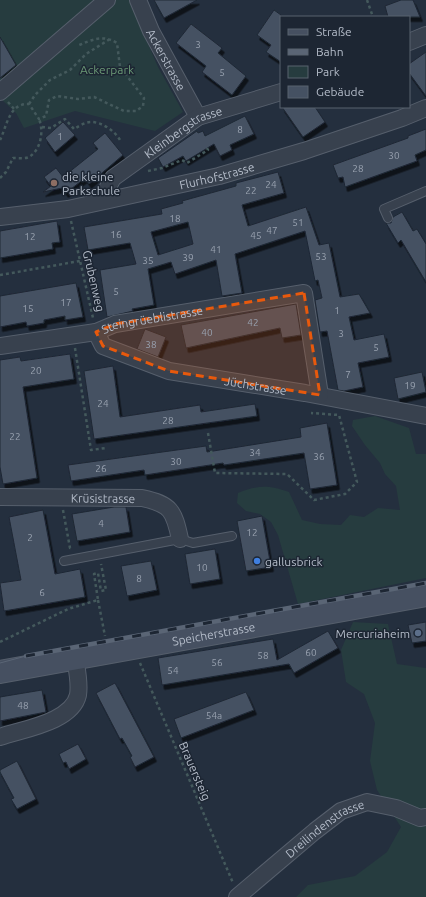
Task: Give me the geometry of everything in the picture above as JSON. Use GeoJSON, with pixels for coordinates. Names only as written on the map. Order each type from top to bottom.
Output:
{"type":"FeatureCollection","features":[{"type":"Feature","properties":{"kind":"main road","name":"Speicherstrasse"},"geometry":{"type":"LineString","coordinates":[[0,672],[426,595]]}},
{"type":"Feature","properties":{"kind":"street"},"geometry":{"type":"LineString","coordinates":[[0,92],[107,0]]}},
{"type":"Feature","properties":{"kind":"street","name":"Ackerstrasse"},"geometry":{"type":"LineString","coordinates":[[138,0],[151,31],[198,117]]}},
{"type":"Feature","properties":{"kind":"street"},"geometry":{"type":"LineString","coordinates":[[410,42],[426,35]]}},
{"type":"Feature","properties":{"kind":"street","name":"Kleinbergstrasse"},"geometry":{"type":"LineString","coordinates":[[110,199],[108,187],[113,178],[137,158],[198,117],[280,92]]}},
{"type":"Feature","properties":{"kind":"street","name":"Flurhofstrasse"},"geometry":{"type":"LineString","coordinates":[[0,217],[68,209],[219,176],[372,128],[426,108]]}},
{"type":"Feature","properties":{"kind":"street","name":"Steingrüeblistrasse"},"geometry":{"type":"LineString","coordinates":[[0,346],[96,332],[116,324],[304,293],[320,395]]}},
{"type":"Feature","properties":{"kind":"street","name":"Jüchstrasse"},"geometry":{"type":"LineString","coordinates":[[96,332],[103,346],[169,371],[320,395],[426,416]]}},
{"type":"Feature","properties":{"kind":"street","name":"Krüsistrasse"},"geometry":{"type":"LineString","coordinates":[[0,497],[142,498],[160,502],[171,510],[177,525],[180,539]]}},
{"type":"Feature","properties":{"kind":"street"},"geometry":{"type":"LineString","coordinates":[[0,737],[55,719],[70,710],[75,703],[78,688],[75,658]]}},
{"type":"Feature","properties":{"kind":"street","name":"Dreilindenstrasse"},"geometry":{"type":"LineString","coordinates":[[236,891],[341,812],[367,802],[396,808],[420,818],[426,817]]}},
{"type":"Feature","properties":{"kind":"lane"},"geometry":{"type":"LineString","coordinates":[[388,218],[384,209],[426,191]]}},
{"type":"Feature","properties":{"kind":"lane"},"geometry":{"type":"LineString","coordinates":[[64,561],[180,539],[193,543],[232,536]]}},
{"type":"Feature","properties":{"kind":"path"},"geometry":{"type":"LineString","coordinates":[[367,0],[373,16]]}},
{"type":"Feature","properties":{"kind":"path"},"geometry":{"type":"LineString","coordinates":[[39,120],[46,116],[49,100],[57,96],[78,99],[94,97],[124,111],[136,111],[143,106],[144,98],[120,67],[118,43],[111,38],[102,37],[75,47],[51,49]]}},
{"type":"Feature","properties":{"kind":"path"},"geometry":{"type":"LineString","coordinates":[[0,140],[8,118],[13,110],[25,104],[29,104],[35,95],[50,80],[70,70],[86,54],[111,38]]}},
{"type":"Feature","properties":{"kind":"path"},"geometry":{"type":"LineString","coordinates":[[0,178],[6,172],[13,158],[28,158],[38,149],[42,127],[29,104]]}},
{"type":"Feature","properties":{"kind":"path"},"geometry":{"type":"LineString","coordinates":[[42,127],[51,128],[65,120],[74,129],[82,124],[92,122],[113,130],[120,140]]}},
{"type":"Feature","properties":{"kind":"path"},"geometry":{"type":"LineString","coordinates":[[162,168],[180,159],[187,163],[208,150],[207,148]]}},
{"type":"Feature","properties":{"kind":"path","name":"Grubenweg"},"geometry":{"type":"LineString","coordinates":[[74,234],[96,332]]}},
{"type":"Feature","properties":{"kind":"path"},"geometry":{"type":"LineString","coordinates":[[0,275],[80,262]]}},
{"type":"Feature","properties":{"kind":"path"},"geometry":{"type":"LineString","coordinates":[[75,353],[91,450],[106,448]]}},
{"type":"Feature","properties":{"kind":"path"},"geometry":{"type":"LineString","coordinates":[[208,433],[215,473],[287,474],[314,500],[346,494],[356,482],[339,416],[311,413]]}},
{"type":"Feature","properties":{"kind":"path"},"geometry":{"type":"LineString","coordinates":[[60,497],[70,548],[99,554],[106,590],[101,591],[98,573],[94,574],[104,632]]}},
{"type":"Feature","properties":{"kind":"path"},"geometry":{"type":"LineString","coordinates":[[0,642],[68,609],[98,600]]}},
{"type":"Feature","properties":{"kind":"path","name":"Brauersteig"},"geometry":{"type":"LineString","coordinates":[[140,664],[236,891]]}},
{"type":"Feature","properties":{"kind":"highlighted area"},"geometry":{"type":"Polygon","coordinates":[[[304,293],[320,395],[169,371],[103,346],[96,332],[115,324],[304,293]]]}},
{"type":"Feature","properties":{"kind":"green space"},"geometry":{"type":"Polygon","coordinates":[[[0,0],[97,0],[0,95],[0,0]]]}},
{"type":"Feature","properties":{"kind":"green space","name":"Ackerpark"},"geometry":{"type":"Polygon","coordinates":[[[115,0],[129,0],[158,67],[183,112],[155,131],[75,111],[24,128],[16,113],[1,99],[115,0]]]}},
{"type":"Feature","properties":{"kind":"green space"},"geometry":{"type":"Polygon","coordinates":[[[375,416],[409,428],[416,454],[426,454],[426,578],[298,604],[278,535],[271,522],[260,514],[246,511],[237,503],[238,493],[257,487],[269,487],[289,492],[302,520],[320,524],[341,525],[350,515],[364,517],[378,508],[400,510],[396,486],[385,474],[380,463],[352,426],[353,420],[375,416]]]}},
{"type":"Feature","properties":{"kind":"green space"},"geometry":{"type":"Polygon","coordinates":[[[353,622],[388,624],[397,664],[426,668],[426,897],[296,897],[308,885],[355,876],[387,852],[401,827],[377,790],[370,761],[375,723],[364,694],[346,682],[341,650],[353,622]]]}},
{"type":"Feature","properties":{"kind":"building"},"geometry":{"type":"Polygon","coordinates":[[[154,0],[197,0],[164,18],[154,0]]]}},
{"type":"Feature","properties":{"kind":"building"},"geometry":{"type":"Polygon","coordinates":[[[401,0],[413,0],[420,17],[388,16],[385,6],[401,0]]]}},
{"type":"Feature","properties":{"kind":"building"},"geometry":{"type":"Polygon","coordinates":[[[274,10],[281,15],[280,61],[266,52],[271,45],[257,35],[274,10]]]}},
{"type":"Feature","properties":{"kind":"building"},"geometry":{"type":"Polygon","coordinates":[[[191,24],[222,48],[218,53],[246,76],[232,95],[202,72],[206,66],[176,43],[191,24]]]}},
{"type":"Feature","properties":{"kind":"building"},"geometry":{"type":"Polygon","coordinates":[[[0,37],[16,65],[0,78],[0,37]]]}},
{"type":"Feature","properties":{"kind":"building"},"geometry":{"type":"Polygon","coordinates":[[[426,52],[426,96],[410,74],[410,63],[426,52]]]}},
{"type":"Feature","properties":{"kind":"building"},"geometry":{"type":"Polygon","coordinates":[[[283,108],[316,108],[325,122],[303,137],[283,108]]]}},
{"type":"Feature","properties":{"kind":"building"},"geometry":{"type":"Polygon","coordinates":[[[245,116],[254,134],[230,145],[232,150],[220,156],[214,144],[186,161],[183,156],[163,167],[158,158],[197,131],[198,133],[203,131],[205,136],[245,116]]]}},
{"type":"Feature","properties":{"kind":"building"},"geometry":{"type":"Polygon","coordinates":[[[63,122],[75,135],[55,152],[45,138],[63,122]]]}},
{"type":"Feature","properties":{"kind":"building"},"geometry":{"type":"Polygon","coordinates":[[[426,129],[426,150],[415,155],[417,161],[345,187],[343,177],[338,178],[333,165],[408,138],[408,136],[426,129]]]}},
{"type":"Feature","properties":{"kind":"building"},"geometry":{"type":"Polygon","coordinates":[[[105,133],[123,155],[89,184],[85,178],[66,193],[62,188],[43,192],[51,186],[44,177],[56,168],[63,177],[98,149],[93,143],[105,133]]]}},
{"type":"Feature","properties":{"kind":"building"},"geometry":{"type":"Polygon","coordinates":[[[278,172],[284,193],[242,205],[248,226],[306,207],[319,245],[329,243],[340,297],[359,294],[370,313],[349,317],[354,340],[384,334],[389,357],[358,363],[363,387],[344,391],[338,390],[327,331],[320,332],[315,300],[322,298],[318,280],[315,281],[305,231],[235,254],[242,293],[222,296],[216,260],[175,274],[171,262],[148,269],[154,305],[132,309],[133,311],[107,317],[100,270],[136,264],[130,243],[88,250],[84,227],[162,214],[161,209],[183,203],[182,201],[236,186],[236,183],[278,172]],[[188,222],[151,232],[158,255],[193,244],[188,222]]]}},
{"type":"Feature","properties":{"kind":"building"},"geometry":{"type":"Polygon","coordinates":[[[402,212],[413,231],[417,229],[426,244],[426,282],[401,240],[398,243],[386,223],[391,223],[393,217],[402,212]]]}},
{"type":"Feature","properties":{"kind":"building"},"geometry":{"type":"Polygon","coordinates":[[[57,221],[60,242],[52,243],[53,249],[0,258],[0,231],[57,221]]]}},
{"type":"Feature","properties":{"kind":"building"},"geometry":{"type":"Polygon","coordinates":[[[76,283],[83,317],[65,320],[65,316],[44,320],[44,323],[27,326],[26,322],[0,327],[0,296],[76,283]]]}},
{"type":"Feature","properties":{"kind":"building"},"geometry":{"type":"Polygon","coordinates":[[[296,304],[301,335],[282,338],[280,328],[186,348],[181,325],[296,304]]]}},
{"type":"Feature","properties":{"kind":"building"},"geometry":{"type":"Polygon","coordinates":[[[145,329],[166,337],[158,357],[137,349],[145,329]]]}},
{"type":"Feature","properties":{"kind":"building"},"geometry":{"type":"Polygon","coordinates":[[[70,354],[74,379],[23,387],[37,478],[3,484],[0,467],[0,360],[20,357],[21,361],[70,354]]]}},
{"type":"Feature","properties":{"kind":"building"},"geometry":{"type":"Polygon","coordinates":[[[113,366],[120,417],[200,405],[201,412],[255,404],[257,416],[94,439],[84,371],[113,366]]]}},
{"type":"Feature","properties":{"kind":"building"},"geometry":{"type":"Polygon","coordinates":[[[422,372],[426,392],[398,399],[394,378],[422,372]]]}},
{"type":"Feature","properties":{"kind":"building"},"geometry":{"type":"Polygon","coordinates":[[[327,423],[337,485],[310,489],[304,453],[145,475],[144,470],[71,481],[68,465],[206,446],[207,452],[301,437],[300,428],[327,423]]]}},
{"type":"Feature","properties":{"kind":"building"},"geometry":{"type":"Polygon","coordinates":[[[114,507],[126,507],[130,532],[77,541],[72,514],[114,507]]]}},
{"type":"Feature","properties":{"kind":"building"},"geometry":{"type":"Polygon","coordinates":[[[43,510],[55,574],[80,569],[85,597],[4,611],[0,583],[21,580],[9,517],[43,510]]]}},
{"type":"Feature","properties":{"kind":"building"},"geometry":{"type":"Polygon","coordinates":[[[262,516],[271,567],[246,571],[237,521],[262,516]]]}},
{"type":"Feature","properties":{"kind":"building"},"geometry":{"type":"Polygon","coordinates":[[[215,549],[220,579],[190,584],[185,554],[215,549]]]}},
{"type":"Feature","properties":{"kind":"building"},"geometry":{"type":"Polygon","coordinates":[[[151,561],[157,590],[127,596],[121,566],[151,561]]]}},
{"type":"Feature","properties":{"kind":"building","name":"Mercuriaheim"},"geometry":{"type":"Polygon","coordinates":[[[426,622],[426,641],[412,643],[408,625],[426,622]]]}},
{"type":"Feature","properties":{"kind":"building"},"geometry":{"type":"Polygon","coordinates":[[[328,631],[338,648],[294,673],[289,664],[162,685],[158,658],[273,639],[277,660],[328,631]]]}},
{"type":"Feature","properties":{"kind":"building"},"geometry":{"type":"Polygon","coordinates":[[[115,683],[154,757],[135,767],[130,757],[132,756],[122,738],[120,739],[96,693],[115,683]]]}},
{"type":"Feature","properties":{"kind":"building"},"geometry":{"type":"Polygon","coordinates":[[[42,690],[46,712],[0,721],[0,697],[42,690]]]}},
{"type":"Feature","properties":{"kind":"building"},"geometry":{"type":"Polygon","coordinates":[[[246,692],[254,710],[181,738],[174,719],[246,692]]]}},
{"type":"Feature","properties":{"kind":"building"},"geometry":{"type":"Polygon","coordinates":[[[78,744],[86,759],[69,769],[66,762],[63,763],[59,754],[78,744]]]}},
{"type":"Feature","properties":{"kind":"building"},"geometry":{"type":"Polygon","coordinates":[[[17,761],[36,799],[17,809],[11,799],[14,798],[0,770],[17,761]]]}},
{"type":"Feature","properties":{"kind":"tram line"},"geometry":{"type":"LineString","coordinates":[[0,663],[26,656]]}},
{"type":"Feature","properties":{"kind":"railway"},"geometry":{"type":"LineString","coordinates":[[26,656],[426,583]]}},
{"type":"Feature","properties":{"kind":"place","name":"die kleine Parkschule"},"geometry":{"type":"Point","coordinates":[54,183]}},
{"type":"Feature","properties":{"kind":"place","name":"gallusbrick"},"geometry":{"type":"Point","coordinates":[257,561]}},
{"type":"Feature","properties":{"kind":"place","name":"Mercuriaheim"},"geometry":{"type":"Point","coordinates":[418,633]}}]}
